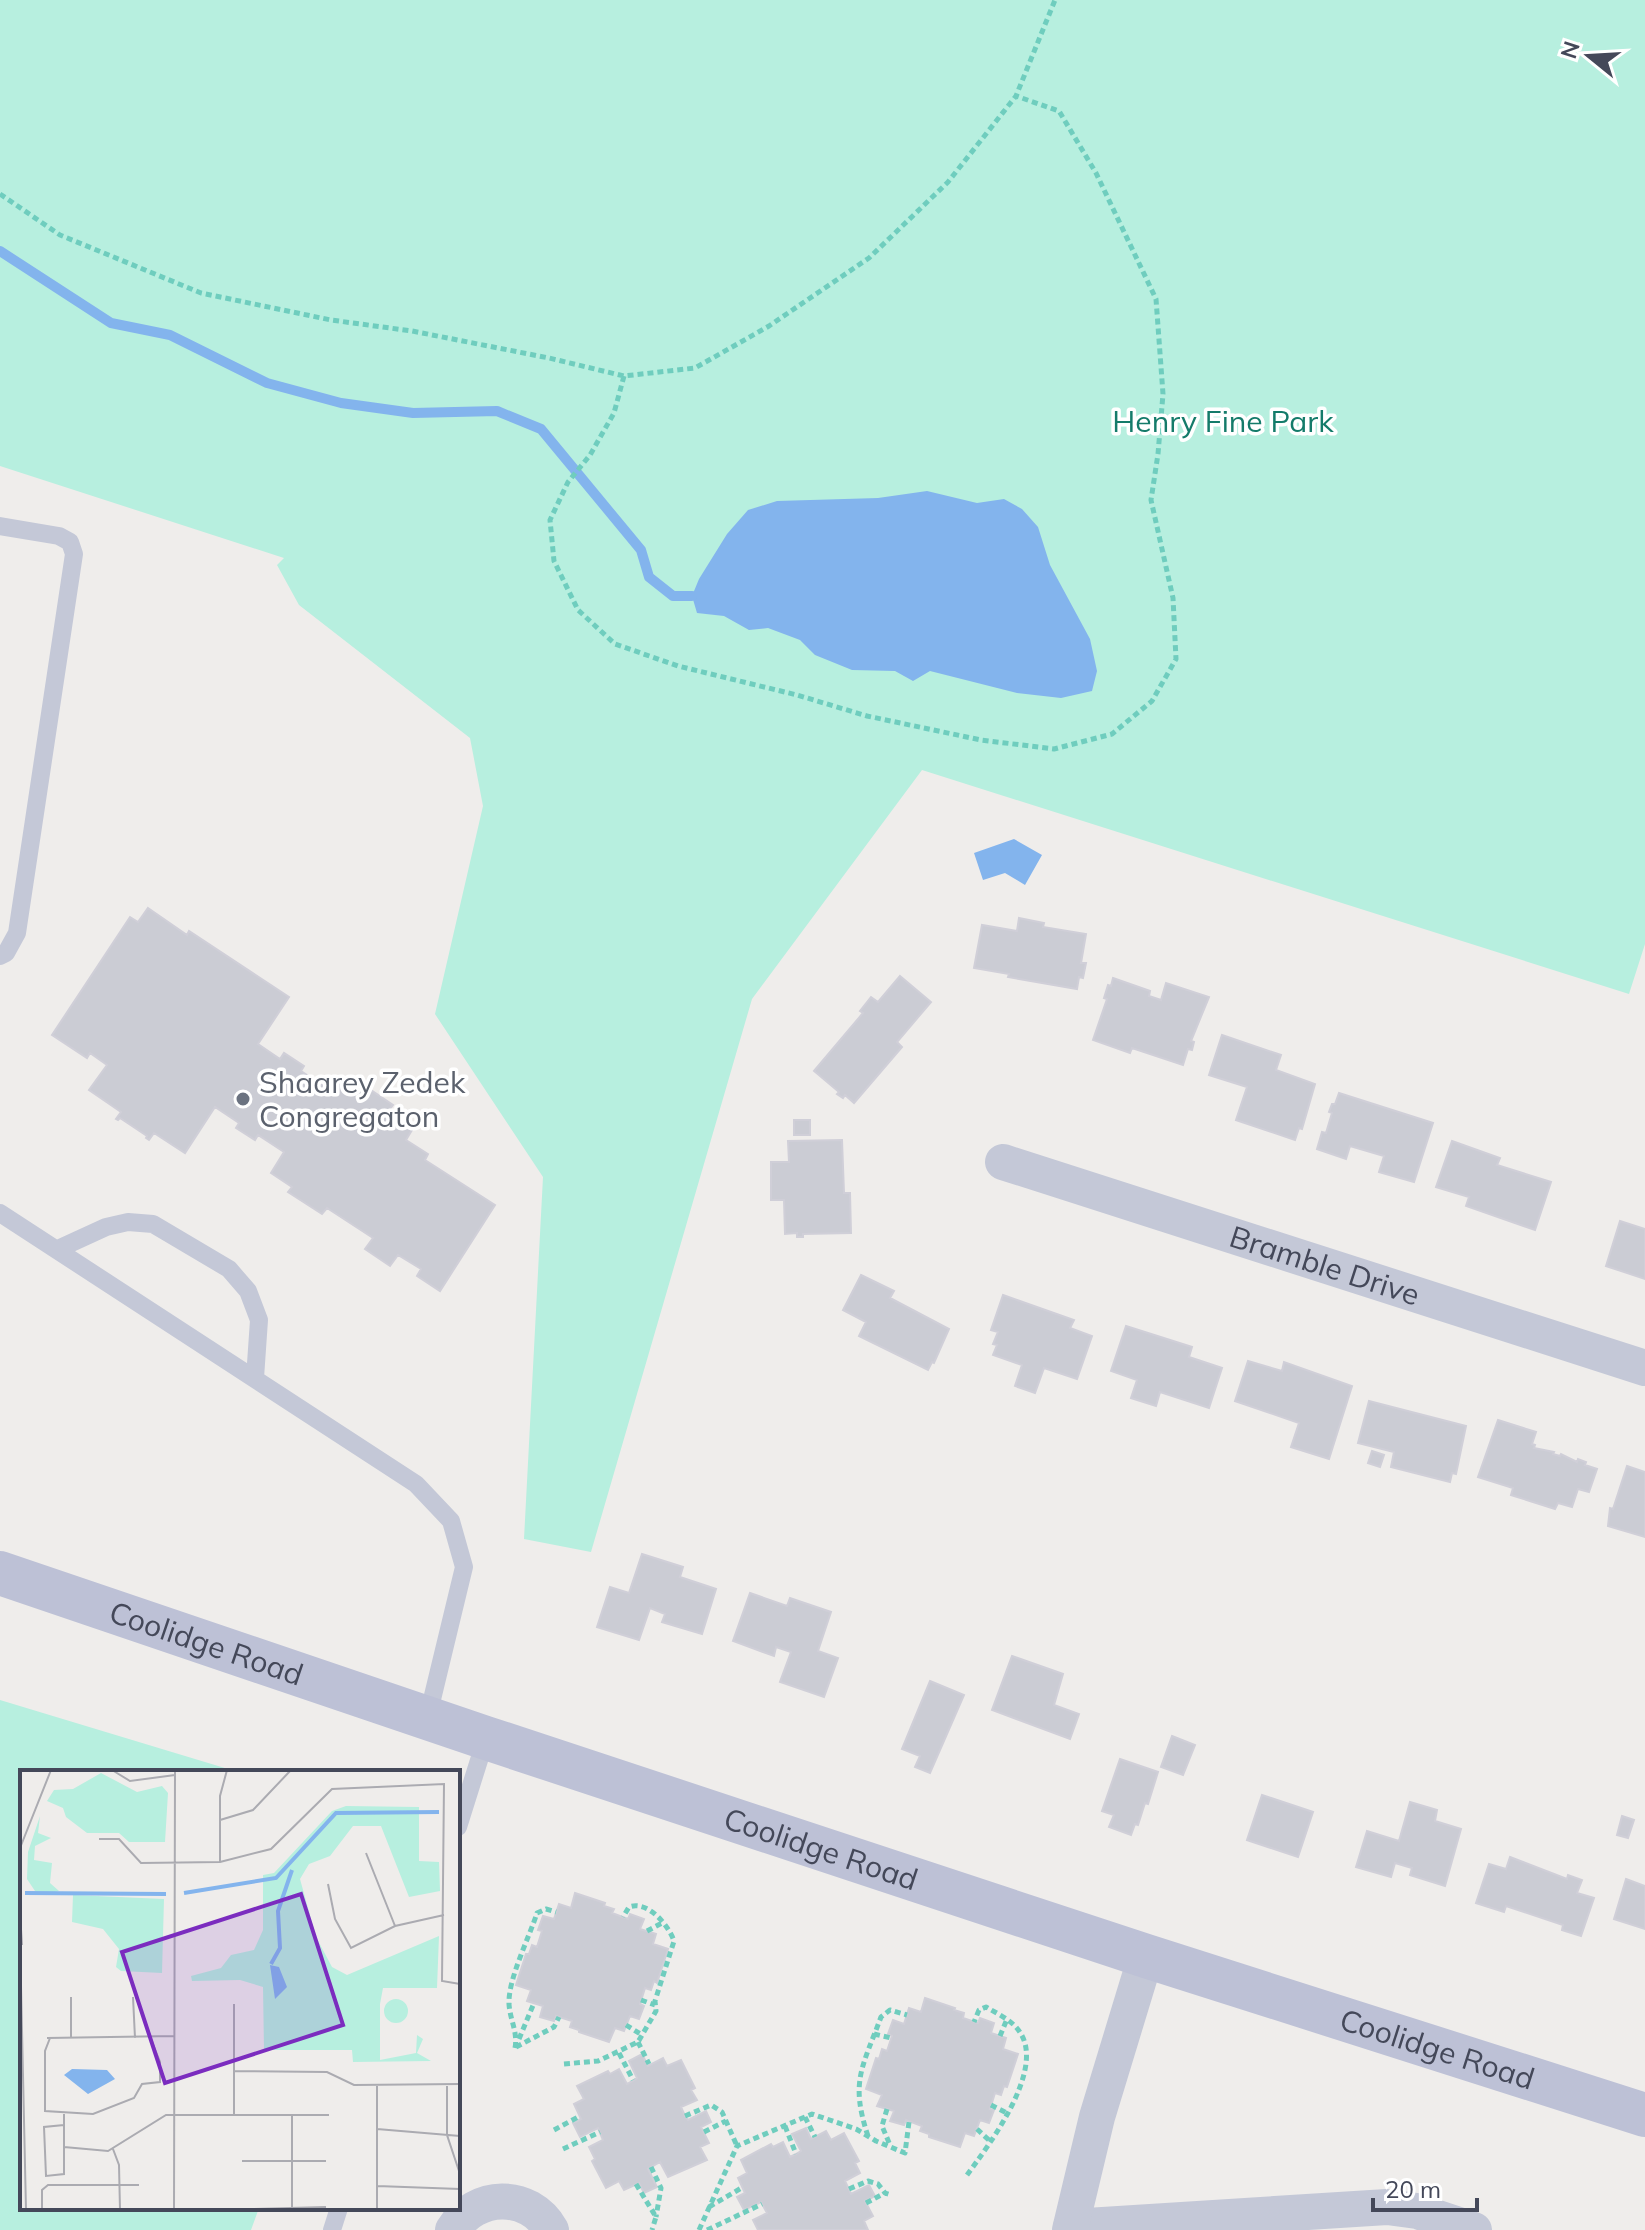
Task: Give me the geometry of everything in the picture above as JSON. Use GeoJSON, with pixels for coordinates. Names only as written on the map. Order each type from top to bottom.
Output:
{"type":"FeatureCollection","features":[{"type":"Feature","properties":{"kind":"street","name":"Bramble Drive"},"geometry":{"type":"LineString","coordinates":[[1003,1162],[1645,1368]]}},
{"type":"Feature","properties":{"kind":"street","name":"Coolidge Road"},"geometry":{"type":"LineString","coordinates":[[0,1573],[486,1738],[1146,1956],[1645,2115]]}},
{"type":"Feature","properties":{"kind":"street"},"geometry":{"type":"LineString","coordinates":[[1146,1956],[1097,2117],[1071,2228],[1387,2207],[1417,2211],[1474,2230]]}},
{"type":"Feature","properties":{"kind":"street"},"geometry":{"type":"LineString","coordinates":[[453,2230],[467,2213],[482,2204],[500,2201],[518,2203],[533,2210],[551,2230]]}},
{"type":"Feature","properties":{"kind":"lane"},"geometry":{"type":"LineString","coordinates":[[0,526],[59,536],[70,542],[74,554],[17,933],[6,953],[0,956]]}},
{"type":"Feature","properties":{"kind":"lane"},"geometry":{"type":"LineString","coordinates":[[0,1213],[416,1484],[451,1521],[464,1567],[428,1716]]}},
{"type":"Feature","properties":{"kind":"lane"},"geometry":{"type":"LineString","coordinates":[[58,1249],[106,1227],[128,1222],[153,1224],[229,1269],[248,1291],[259,1320],[255,1378]]}},
{"type":"Feature","properties":{"kind":"lane"},"geometry":{"type":"LineString","coordinates":[[460,1821],[486,1738]]}},
{"type":"Feature","properties":{"kind":"lane"},"geometry":{"type":"LineString","coordinates":[[332,2230],[338,2210]]}},
{"type":"Feature","properties":{"kind":"path"},"geometry":{"type":"LineString","coordinates":[[0,194],[60,235],[201,293],[331,320],[427,334],[624,376],[695,368],[769,326],[869,258],[948,182],[1016,96],[1055,0]]}},
{"type":"Feature","properties":{"kind":"path"},"geometry":{"type":"LineString","coordinates":[[624,376],[614,413],[590,455],[568,482],[550,520],[554,561],[578,610],[615,644],[678,666],[867,716],[981,740],[1054,749],[1112,734],[1152,701],[1176,659],[1173,598],[1151,500],[1163,394],[1156,299],[1096,173],[1059,111],[1016,96]]}},
{"type":"Feature","properties":{"kind":"path"},"geometry":{"type":"LineString","coordinates":[[564,2064],[598,2061],[619,2053],[638,2042],[656,2011],[655,2005],[674,1941],[671,1933],[645,1906],[637,1904],[629,1907],[623,1917]]}},
{"type":"Feature","properties":{"kind":"path"},"geometry":{"type":"LineString","coordinates":[[515,2048],[517,2035],[509,2004],[512,1983],[537,1913],[546,1909],[556,1912]]}},
{"type":"Feature","properties":{"kind":"path"},"geometry":{"type":"LineString","coordinates":[[647,1931],[662,1923]]}},
{"type":"Feature","properties":{"kind":"path"},"geometry":{"type":"LineString","coordinates":[[531,1932],[541,1935]]}},
{"type":"Feature","properties":{"kind":"path"},"geometry":{"type":"LineString","coordinates":[[641,2000],[655,2005]]}},
{"type":"Feature","properties":{"kind":"path"},"geometry":{"type":"LineString","coordinates":[[515,2048],[534,2003]]}},
{"type":"Feature","properties":{"kind":"path"},"geometry":{"type":"LineString","coordinates":[[967,2175],[1007,2113],[1023,2079],[1027,2051],[1021,2033],[1007,2019],[986,2007],[979,2010],[974,2022]]}},
{"type":"Feature","properties":{"kind":"path"},"geometry":{"type":"LineString","coordinates":[[868,2136],[858,2107],[857,2083],[881,2017],[890,2010],[907,2015]]}},
{"type":"Feature","properties":{"kind":"path"},"geometry":{"type":"LineString","coordinates":[[515,2048],[554,2027],[559,2017]]}},
{"type":"Feature","properties":{"kind":"path"},"geometry":{"type":"LineString","coordinates":[[1000,2036],[1007,2019]]}},
{"type":"Feature","properties":{"kind":"path"},"geometry":{"type":"LineString","coordinates":[[626,2025],[642,2035]]}},
{"type":"Feature","properties":{"kind":"path"},"geometry":{"type":"LineString","coordinates":[[874,2034],[891,2038]]}},
{"type":"Feature","properties":{"kind":"path"},"geometry":{"type":"LineString","coordinates":[[638,2042],[649,2064]]}},
{"type":"Feature","properties":{"kind":"path"},"geometry":{"type":"LineString","coordinates":[[619,2053],[633,2080]]}},
{"type":"Feature","properties":{"kind":"path"},"geometry":{"type":"LineString","coordinates":[[685,2116],[711,2105],[722,2112],[737,2146]]}},
{"type":"Feature","properties":{"kind":"path"},"geometry":{"type":"LineString","coordinates":[[991,2105],[1007,2113]]}},
{"type":"Feature","properties":{"kind":"path"},"geometry":{"type":"LineString","coordinates":[[887,2109],[882,2126],[890,2147]]}},
{"type":"Feature","properties":{"kind":"path"},"geometry":{"type":"LineString","coordinates":[[699,2230],[737,2146],[812,2114],[856,2129],[905,2153],[909,2122]]}},
{"type":"Feature","properties":{"kind":"path"},"geometry":{"type":"LineString","coordinates":[[554,2130],[580,2116]]}},
{"type":"Feature","properties":{"kind":"path"},"geometry":{"type":"LineString","coordinates":[[805,2117],[815,2137]]}},
{"type":"Feature","properties":{"kind":"path"},"geometry":{"type":"LineString","coordinates":[[704,2132],[726,2121]]}},
{"type":"Feature","properties":{"kind":"path"},"geometry":{"type":"LineString","coordinates":[[785,2126],[796,2154]]}},
{"type":"Feature","properties":{"kind":"path"},"geometry":{"type":"LineString","coordinates":[[977,2129],[991,2142]]}},
{"type":"Feature","properties":{"kind":"path"},"geometry":{"type":"LineString","coordinates":[[563,2149],[600,2132]]}},
{"type":"Feature","properties":{"kind":"path"},"geometry":{"type":"LineString","coordinates":[[651,2167],[661,2188],[652,2230]]}},
{"type":"Feature","properties":{"kind":"path"},"geometry":{"type":"LineString","coordinates":[[849,2189],[868,2181],[878,2184],[888,2194],[866,2203]]}},
{"type":"Feature","properties":{"kind":"path"},"geometry":{"type":"LineString","coordinates":[[636,2184],[656,2217]]}},
{"type":"Feature","properties":{"kind":"path"},"geometry":{"type":"LineString","coordinates":[[709,2207],[743,2187]]}},
{"type":"Feature","properties":{"kind":"path"},"geometry":{"type":"LineString","coordinates":[[707,2230],[762,2204]]}},
{"type":"Feature","properties":{"kind":"green space","name":"Henry Fine Park"},"geometry":{"type":"Polygon","coordinates":[[[0,0],[1645,0],[1645,944],[1629,994],[922,770],[752,999],[591,1552],[524,1539],[543,1177],[435,1014],[483,806],[470,738],[299,605],[277,565],[284,558],[0,466],[0,0]]]}},
{"type":"Feature","properties":{"kind":"green space"},"geometry":{"type":"Polygon","coordinates":[[[0,1700],[231,1770],[20,1770],[20,2210],[258,2210],[251,2230],[0,2230],[0,1700]]]}},
{"type":"Feature","properties":{"kind":"water"},"geometry":{"type":"Polygon","coordinates":[[[927,491],[977,503],[1004,499],[1022,509],[1038,527],[1050,565],[1090,639],[1097,671],[1092,691],[1061,698],[1017,693],[930,671],[913,681],[895,671],[852,670],[815,655],[800,640],[768,628],[749,630],[724,616],[697,613],[692,596],[699,579],[727,534],[748,510],[777,501],[878,498],[927,491]]]}},
{"type":"Feature","properties":{"kind":"water"},"geometry":{"type":"Polygon","coordinates":[[[1014,839],[1042,855],[1025,885],[1005,873],[983,880],[974,853],[1014,839]]]}},
{"type":"Feature","properties":{"kind":"building","name":"Shaarey Zedek Congregaton"},"geometry":{"type":"Polygon","coordinates":[[[148,908],[187,935],[189,931],[289,997],[258,1044],[280,1059],[284,1053],[304,1066],[301,1071],[325,1087],[331,1078],[353,1093],[359,1082],[393,1105],[390,1109],[415,1125],[406,1140],[428,1154],[425,1160],[495,1205],[440,1291],[417,1276],[421,1269],[398,1255],[390,1266],[365,1249],[373,1238],[327,1208],[322,1214],[288,1192],[292,1187],[271,1173],[284,1152],[258,1135],[255,1140],[236,1128],[239,1123],[215,1107],[185,1153],[154,1133],[149,1140],[120,1118],[116,1119],[121,1112],[89,1090],[107,1065],[90,1053],[87,1058],[52,1035],[130,917],[138,922],[148,908]]]}},
{"type":"Feature","properties":{"kind":"building"},"geometry":{"type":"Polygon","coordinates":[[[1019,918],[1044,923],[1043,927],[1086,934],[1081,963],[1086,963],[1077,989],[974,968],[982,925],[1017,931],[1019,918]]]}},
{"type":"Feature","properties":{"kind":"building"},"geometry":{"type":"Polygon","coordinates":[[[900,976],[931,1002],[897,1042],[902,1047],[854,1103],[845,1095],[843,1098],[837,1094],[839,1092],[814,1071],[863,1013],[860,1011],[871,997],[878,1002],[900,976]]]}},
{"type":"Feature","properties":{"kind":"building"},"geometry":{"type":"Polygon","coordinates":[[[1113,978],[1150,991],[1149,996],[1161,1000],[1166,983],[1209,997],[1191,1041],[1194,1042],[1192,1050],[1188,1049],[1183,1065],[1132,1048],[1130,1053],[1093,1040],[1107,999],[1104,998],[1108,985],[1111,986],[1113,978]]]}},
{"type":"Feature","properties":{"kind":"building"},"geometry":{"type":"Polygon","coordinates":[[[1222,1035],[1281,1055],[1276,1070],[1315,1084],[1302,1129],[1299,1128],[1295,1140],[1236,1120],[1247,1087],[1209,1075],[1222,1035]]]}},
{"type":"Feature","properties":{"kind":"building"},"geometry":{"type":"Polygon","coordinates":[[[1339,1093],[1433,1123],[1414,1182],[1379,1172],[1384,1156],[1350,1146],[1346,1159],[1317,1149],[1322,1132],[1326,1133],[1332,1113],[1329,1112],[1339,1093]]]}},
{"type":"Feature","properties":{"kind":"building"},"geometry":{"type":"Polygon","coordinates":[[[794,1120],[810,1120],[810,1135],[794,1135],[794,1120]]]}},
{"type":"Feature","properties":{"kind":"building"},"geometry":{"type":"Polygon","coordinates":[[[842,1140],[844,1193],[850,1193],[851,1233],[803,1234],[803,1237],[797,1237],[797,1233],[785,1234],[784,1200],[771,1200],[771,1162],[789,1162],[788,1141],[842,1140]]]}},
{"type":"Feature","properties":{"kind":"building"},"geometry":{"type":"Polygon","coordinates":[[[1452,1141],[1500,1158],[1497,1165],[1551,1182],[1535,1230],[1466,1206],[1469,1197],[1436,1187],[1452,1141]]]}},
{"type":"Feature","properties":{"kind":"building"},"geometry":{"type":"Polygon","coordinates":[[[1620,1221],[1645,1229],[1645,1279],[1606,1266],[1620,1221]]]}},
{"type":"Feature","properties":{"kind":"building"},"geometry":{"type":"Polygon","coordinates":[[[861,1275],[894,1291],[890,1298],[949,1329],[928,1370],[859,1336],[866,1322],[843,1310],[861,1275]]]}},
{"type":"Feature","properties":{"kind":"building"},"geometry":{"type":"Polygon","coordinates":[[[1003,1295],[1074,1320],[1070,1328],[1092,1336],[1077,1379],[1044,1368],[1035,1393],[1015,1386],[1022,1365],[993,1355],[998,1332],[991,1330],[1003,1295]]]}},
{"type":"Feature","properties":{"kind":"building"},"geometry":{"type":"Polygon","coordinates":[[[1126,1326],[1192,1347],[1189,1357],[1222,1368],[1209,1408],[1160,1392],[1156,1406],[1131,1398],[1137,1380],[1111,1371],[1126,1326]]]}},
{"type":"Feature","properties":{"kind":"building"},"geometry":{"type":"Polygon","coordinates":[[[1248,1361],[1282,1371],[1284,1362],[1352,1386],[1329,1459],[1291,1447],[1299,1423],[1235,1401],[1248,1361]]]}},
{"type":"Feature","properties":{"kind":"building"},"geometry":{"type":"Polygon","coordinates":[[[1369,1401],[1466,1426],[1456,1474],[1452,1473],[1450,1482],[1391,1467],[1394,1452],[1358,1443],[1369,1401]]]}},
{"type":"Feature","properties":{"kind":"building"},"geometry":{"type":"Polygon","coordinates":[[[1498,1420],[1536,1432],[1532,1444],[1534,1448],[1561,1454],[1577,1462],[1578,1459],[1597,1469],[1589,1492],[1578,1489],[1572,1507],[1558,1503],[1555,1509],[1511,1495],[1513,1488],[1478,1477],[1498,1420]]]}},
{"type":"Feature","properties":{"kind":"building"},"geometry":{"type":"Polygon","coordinates":[[[1372,1451],[1384,1455],[1380,1467],[1368,1463],[1372,1451]]]}},
{"type":"Feature","properties":{"kind":"building"},"geometry":{"type":"Polygon","coordinates":[[[1627,1466],[1645,1472],[1645,1537],[1608,1526],[1610,1508],[1613,1509],[1627,1466]]]}},
{"type":"Feature","properties":{"kind":"building"},"geometry":{"type":"Polygon","coordinates":[[[642,1554],[683,1567],[680,1577],[716,1589],[702,1634],[662,1622],[665,1614],[650,1608],[639,1640],[597,1627],[610,1587],[629,1593],[642,1554]]]}},
{"type":"Feature","properties":{"kind":"building"},"geometry":{"type":"Polygon","coordinates":[[[750,1593],[787,1606],[790,1598],[831,1612],[818,1651],[838,1658],[824,1697],[780,1682],[791,1652],[776,1647],[774,1656],[733,1641],[750,1593]]]}},
{"type":"Feature","properties":{"kind":"building"},"geometry":{"type":"Polygon","coordinates":[[[1012,1656],[1063,1674],[1054,1705],[1079,1714],[1070,1739],[992,1710],[1012,1656]]]}},
{"type":"Feature","properties":{"kind":"building"},"geometry":{"type":"Polygon","coordinates":[[[930,1681],[964,1695],[930,1773],[915,1767],[920,1756],[902,1749],[930,1681]]]}},
{"type":"Feature","properties":{"kind":"building"},"geometry":{"type":"Polygon","coordinates":[[[1172,1736],[1195,1745],[1183,1775],[1161,1767],[1172,1736]]]}},
{"type":"Feature","properties":{"kind":"building"},"geometry":{"type":"Polygon","coordinates":[[[1120,1759],[1158,1772],[1148,1804],[1145,1803],[1138,1825],[1135,1824],[1131,1835],[1109,1827],[1114,1815],[1102,1811],[1120,1759]]]}},
{"type":"Feature","properties":{"kind":"building"},"geometry":{"type":"Polygon","coordinates":[[[1262,1795],[1313,1812],[1298,1857],[1247,1840],[1262,1795]]]}},
{"type":"Feature","properties":{"kind":"building"},"geometry":{"type":"Polygon","coordinates":[[[1410,1802],[1437,1810],[1435,1821],[1461,1829],[1445,1886],[1410,1875],[1412,1868],[1395,1863],[1391,1877],[1356,1867],[1367,1831],[1399,1841],[1410,1802]]]}},
{"type":"Feature","properties":{"kind":"building"},"geometry":{"type":"Polygon","coordinates":[[[1622,1816],[1634,1820],[1628,1838],[1617,1835],[1622,1816]]]}},
{"type":"Feature","properties":{"kind":"building"},"geometry":{"type":"Polygon","coordinates":[[[1510,1857],[1567,1879],[1568,1875],[1582,1880],[1577,1893],[1594,1898],[1581,1936],[1562,1930],[1563,1925],[1506,1906],[1504,1912],[1476,1903],[1489,1864],[1506,1869],[1510,1857]]]}},
{"type":"Feature","properties":{"kind":"building"},"geometry":{"type":"Polygon","coordinates":[[[1626,1879],[1645,1886],[1645,1929],[1614,1919],[1626,1879]]]}},
{"type":"Feature","properties":{"kind":"building"},"geometry":{"type":"Polygon","coordinates":[[[575,1893],[605,1903],[604,1906],[614,1909],[612,1913],[628,1919],[630,1914],[644,1919],[640,1929],[656,1934],[653,1944],[668,1949],[657,1983],[654,1981],[651,1990],[645,1988],[640,2004],[644,2006],[639,2019],[630,2016],[624,2031],[615,2028],[609,2042],[570,2027],[572,2021],[556,2016],[554,2021],[540,2017],[543,2006],[527,2001],[531,1990],[516,1985],[526,1954],[529,1954],[532,1945],[537,1947],[543,1916],[554,1919],[559,1904],[571,1908],[575,1893]]]}},
{"type":"Feature","properties":{"kind":"building"},"geometry":{"type":"Polygon","coordinates":[[[925,1998],[955,2008],[964,2013],[963,2018],[978,2023],[980,2018],[994,2023],[991,2033],[1006,2038],[1003,2049],[1018,2054],[1007,2087],[1004,2086],[1001,2095],[995,2093],[989,2123],[980,2120],[974,2136],[965,2133],[960,2147],[929,2137],[929,2134],[920,2131],[922,2126],[906,2120],[904,2125],[890,2121],[894,2111],[877,2106],[882,2095],[866,2089],[876,2058],[879,2059],[882,2049],[887,2051],[893,2020],[904,2024],[909,2008],[921,2012],[925,1998]]]}},
{"type":"Feature","properties":{"kind":"building"},"geometry":{"type":"Polygon","coordinates":[[[642,2054],[648,2066],[663,2058],[667,2066],[681,2060],[695,2088],[691,2090],[697,2100],[681,2107],[685,2116],[688,2120],[706,2111],[711,2122],[701,2127],[709,2143],[700,2147],[707,2160],[668,2177],[660,2162],[648,2169],[657,2187],[644,2193],[639,2183],[624,2190],[619,2181],[606,2188],[592,2161],[595,2159],[589,2147],[603,2140],[598,2128],[580,2137],[573,2123],[581,2119],[574,2104],[584,2099],[577,2086],[619,2069],[627,2084],[637,2078],[629,2061],[642,2054]]]}},
{"type":"Feature","properties":{"kind":"building"},"geometry":{"type":"Polygon","coordinates":[[[806,2128],[811,2139],[826,2131],[831,2140],[844,2133],[859,2161],[855,2163],[860,2173],[845,2181],[851,2194],[869,2185],[875,2196],[865,2201],[873,2216],[864,2221],[868,2230],[758,2230],[753,2220],[767,2213],[761,2202],[744,2210],[737,2197],[745,2193],[738,2178],[747,2173],[741,2160],[771,2144],[773,2147],[783,2142],[790,2157],[801,2151],[792,2134],[806,2128]]]}},
{"type":"Feature","properties":{"kind":"waterway"},"geometry":{"type":"LineString","coordinates":[[0,251],[111,323],[170,335],[267,383],[341,403],[413,413],[497,411],[541,429],[641,550],[649,577],[673,596],[692,596]]}},
{"type":"Feature","properties":{"kind":"place","name":"Shaarey Zedek Congregaton"},"geometry":{"type":"Point","coordinates":[243,1099]}}]}
